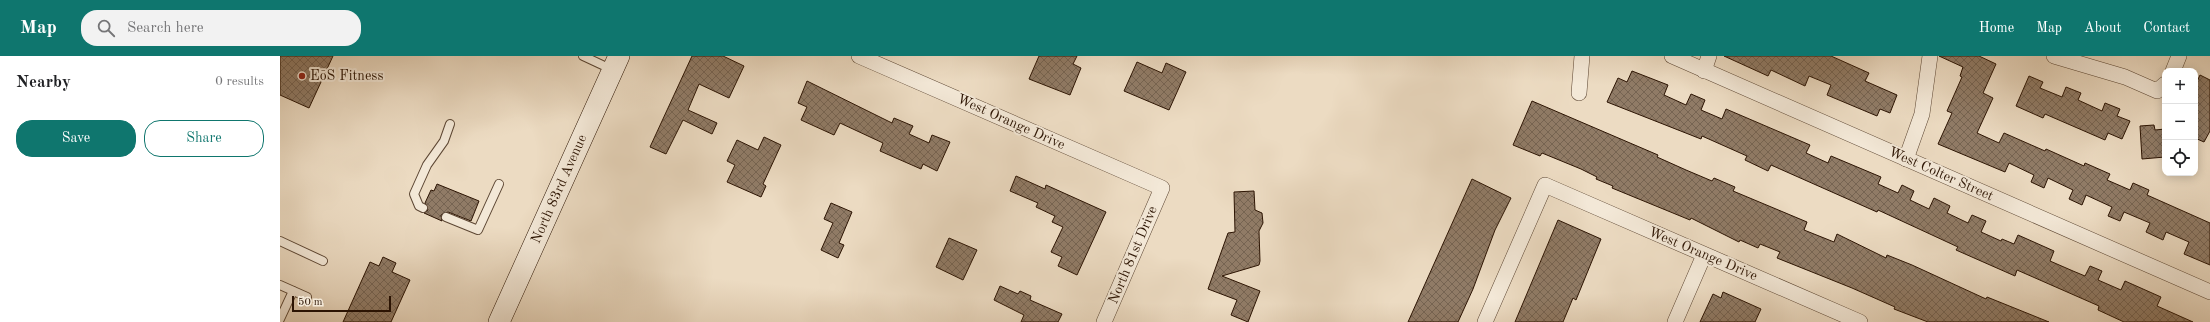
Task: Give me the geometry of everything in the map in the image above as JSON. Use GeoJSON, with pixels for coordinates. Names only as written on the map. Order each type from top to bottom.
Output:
{"type":"FeatureCollection","features":[{"type":"Feature","properties":{"kind":"main road","name":"North 83rd Avenue"},"geometry":{"type":"LineString","coordinates":[[499,322],[616,63]]}},
{"type":"Feature","properties":{"kind":"street","name":"West Orange Drive"},"geometry":{"type":"LineString","coordinates":[[859,56],[1162,188]]}},
{"type":"Feature","properties":{"kind":"street"},"geometry":{"type":"LineString","coordinates":[[1579,93],[1582,56]]}},
{"type":"Feature","properties":{"kind":"street","name":"West Colter Street"},"geometry":{"type":"LineString","coordinates":[[1672,56],[2210,292]]}},
{"type":"Feature","properties":{"kind":"street"},"geometry":{"type":"LineString","coordinates":[[1704,71],[1709,56]]}},
{"type":"Feature","properties":{"kind":"street"},"geometry":{"type":"LineString","coordinates":[[1906,159],[1922,114],[1930,56]]}},
{"type":"Feature","properties":{"kind":"street"},"geometry":{"type":"LineString","coordinates":[[2054,56],[2161,88]]}},
{"type":"Feature","properties":{"kind":"street"},"geometry":{"type":"LineString","coordinates":[[2174,68],[2179,56]]}},
{"type":"Feature","properties":{"kind":"street","name":"West Orange Drive"},"geometry":{"type":"LineString","coordinates":[[1485,322],[1545,185],[1860,322]]}},
{"type":"Feature","properties":{"kind":"street","name":"North 81st Drive"},"geometry":{"type":"LineString","coordinates":[[1104,322],[1162,188]]}},
{"type":"Feature","properties":{"kind":"street"},"geometry":{"type":"LineString","coordinates":[[1675,322],[1704,255]]}},
{"type":"Feature","properties":{"kind":"lane"},"geometry":{"type":"LineString","coordinates":[[582,56],[616,63]]}},
{"type":"Feature","properties":{"kind":"lane"},"geometry":{"type":"LineString","coordinates":[[423,208],[419,206],[414,194],[427,165],[444,141],[450,124]]}},
{"type":"Feature","properties":{"kind":"lane"},"geometry":{"type":"LineString","coordinates":[[446,218],[478,230],[499,184]]}},
{"type":"Feature","properties":{"kind":"lane"},"geometry":{"type":"LineString","coordinates":[[280,241],[323,261]]}},
{"type":"Feature","properties":{"kind":"lane"},"geometry":{"type":"LineString","coordinates":[[280,285],[307,297]]}},
{"type":"Feature","properties":{"kind":"lane"},"geometry":{"type":"LineString","coordinates":[[280,319],[293,291]]}},
{"type":"Feature","properties":{"kind":"building","name":"EōS Fitness"},"geometry":{"type":"Polygon","coordinates":[[[280,56],[333,56],[309,108],[280,95],[280,56]]]}},
{"type":"Feature","properties":{"kind":"building"},"geometry":{"type":"Polygon","coordinates":[[[692,56],[723,56],[744,66],[729,98],[699,84],[688,110],[717,123],[712,134],[683,120],[666,154],[650,147],[692,56]]]}},
{"type":"Feature","properties":{"kind":"building"},"geometry":{"type":"Polygon","coordinates":[[[1039,56],[1077,56],[1073,64],[1081,68],[1070,95],[1029,79],[1039,56]]]}},
{"type":"Feature","properties":{"kind":"building"},"geometry":{"type":"Polygon","coordinates":[[[1724,56],[1831,56],[1869,73],[1865,81],[1897,95],[1890,113],[1880,109],[1877,116],[1827,95],[1831,85],[1809,76],[1805,86],[1771,70],[1768,76],[1724,56]]]}},
{"type":"Feature","properties":{"kind":"building"},"geometry":{"type":"Polygon","coordinates":[[[1939,56],[1979,56],[1996,64],[1983,93],[1993,98],[1977,133],[1999,143],[2004,133],[2045,151],[2046,149],[2084,166],[2085,163],[2110,174],[2107,180],[2130,190],[2133,183],[2149,190],[2147,195],[2210,223],[2210,265],[2184,254],[2189,242],[2166,232],[2163,240],[2146,232],[2150,223],[2124,212],[2120,221],[2108,216],[2112,207],[2086,195],[2082,205],[2069,199],[2073,190],[2048,178],[2044,188],[2031,182],[2034,175],[2009,163],[2005,172],[1938,144],[1952,113],[1947,111],[1962,77],[1960,76],[1963,67],[1939,56]]]}},
{"type":"Feature","properties":{"kind":"building"},"geometry":{"type":"Polygon","coordinates":[[[1137,62],[1162,73],[1166,63],[1186,72],[1169,110],[1124,91],[1137,62]]]}},
{"type":"Feature","properties":{"kind":"building"},"geometry":{"type":"Polygon","coordinates":[[[1632,71],[1668,85],[1664,95],[1686,105],[1691,94],[1705,100],[1701,110],[1722,119],[1726,109],[1810,145],[1806,153],[1828,163],[1831,156],[1881,177],[1878,184],[1898,193],[1902,185],[1914,191],[1910,200],[1929,209],[1934,198],[1950,206],[1947,213],[1968,223],[1972,215],[1986,221],[1981,232],[2001,241],[2002,239],[2014,244],[2018,235],[2054,251],[2050,261],[2073,271],[2085,276],[2090,266],[2102,271],[2098,280],[2121,290],[2125,281],[2161,297],[2157,306],[2193,322],[2124,322],[2098,310],[2099,306],[2017,270],[2015,276],[1956,250],[1958,247],[1878,210],[1877,212],[1771,165],[1768,171],[1745,160],[1747,156],[1702,136],[1701,139],[1607,102],[1618,78],[1627,82],[1632,71]]]}},
{"type":"Feature","properties":{"kind":"building"},"geometry":{"type":"Polygon","coordinates":[[[2200,75],[2210,80],[2210,131],[2204,142],[2198,139],[2198,79],[2200,75]]]}},
{"type":"Feature","properties":{"kind":"building"},"geometry":{"type":"Polygon","coordinates":[[[2029,76],[2043,82],[2040,88],[2062,97],[2066,87],[2081,93],[2078,100],[2102,111],[2105,103],[2120,109],[2117,116],[2130,121],[2122,139],[2108,133],[2105,140],[2045,114],[2043,118],[2016,106],[2029,76]]]}},
{"type":"Feature","properties":{"kind":"building"},"geometry":{"type":"Polygon","coordinates":[[[807,81],[892,123],[894,118],[913,126],[909,134],[929,143],[932,135],[950,142],[937,171],[923,164],[921,169],[880,151],[883,143],[840,123],[834,135],[801,120],[807,107],[798,103],[807,81]]]}},
{"type":"Feature","properties":{"kind":"building"},"geometry":{"type":"Polygon","coordinates":[[[1532,101],[1658,155],[1657,157],[1686,170],[1712,181],[1714,178],[1735,187],[1733,191],[1807,222],[1804,230],[1834,242],[1837,234],[1886,258],[1887,255],[1986,299],[1987,297],[2049,322],[1928,322],[1894,309],[1895,307],[1852,288],[1777,258],[1780,252],[1760,244],[1758,248],[1740,240],[1739,242],[1691,218],[1690,220],[1612,188],[1613,186],[1596,179],[1597,177],[1581,169],[1542,153],[1540,156],[1513,145],[1532,101]]]}},
{"type":"Feature","properties":{"kind":"building"},"geometry":{"type":"Polygon","coordinates":[[[2154,125],[2155,130],[2162,129],[2162,157],[2142,159],[2140,126],[2154,125]]]}},
{"type":"Feature","properties":{"kind":"building"},"geometry":{"type":"Polygon","coordinates":[[[764,137],[781,145],[763,184],[766,186],[761,197],[727,182],[735,165],[727,161],[737,140],[758,150],[764,137]]]}},
{"type":"Feature","properties":{"kind":"building"},"geometry":{"type":"Polygon","coordinates":[[[1016,176],[1045,189],[1046,185],[1106,212],[1077,275],[1058,266],[1062,257],[1051,252],[1063,227],[1052,222],[1055,216],[1036,207],[1038,203],[1010,191],[1016,176]]]}},
{"type":"Feature","properties":{"kind":"building"},"geometry":{"type":"Polygon","coordinates":[[[1472,179],[1511,198],[1495,230],[1473,289],[1458,322],[1408,322],[1472,179]]]}},
{"type":"Feature","properties":{"kind":"building"},"geometry":{"type":"Polygon","coordinates":[[[437,184],[479,201],[471,221],[448,212],[441,215],[442,221],[424,213],[428,210],[425,203],[431,190],[434,191],[437,184]]]}},
{"type":"Feature","properties":{"kind":"building"},"geometry":{"type":"Polygon","coordinates":[[[1254,191],[1255,210],[1262,213],[1263,223],[1259,231],[1259,265],[1222,276],[1260,291],[1248,322],[1231,315],[1237,300],[1208,289],[1228,233],[1235,232],[1234,192],[1254,191]]]}},
{"type":"Feature","properties":{"kind":"building"},"geometry":{"type":"Polygon","coordinates":[[[831,203],[852,212],[839,243],[844,245],[838,258],[821,250],[833,223],[824,219],[831,203]]]}},
{"type":"Feature","properties":{"kind":"building"},"geometry":{"type":"Polygon","coordinates":[[[1558,220],[1601,239],[1576,300],[1573,298],[1563,322],[1515,322],[1558,220]]]}},
{"type":"Feature","properties":{"kind":"building"},"geometry":{"type":"Polygon","coordinates":[[[949,238],[977,250],[963,280],[936,267],[949,238]]]}},
{"type":"Feature","properties":{"kind":"building"},"geometry":{"type":"Polygon","coordinates":[[[383,257],[396,263],[392,272],[410,280],[391,322],[343,322],[370,262],[379,266],[383,257]]]}},
{"type":"Feature","properties":{"kind":"building"},"geometry":{"type":"Polygon","coordinates":[[[1000,286],[1018,294],[1020,291],[1031,296],[1030,300],[1062,314],[1058,322],[1021,322],[1024,315],[994,300],[1000,286]]]}},
{"type":"Feature","properties":{"kind":"building"},"geometry":{"type":"Polygon","coordinates":[[[1723,292],[1761,309],[1755,322],[1700,322],[1713,294],[1721,298],[1723,292]]]}},
{"type":"Feature","properties":{"kind":"place","name":"EōS Fitness"},"geometry":{"type":"Point","coordinates":[302,76]}}]}
